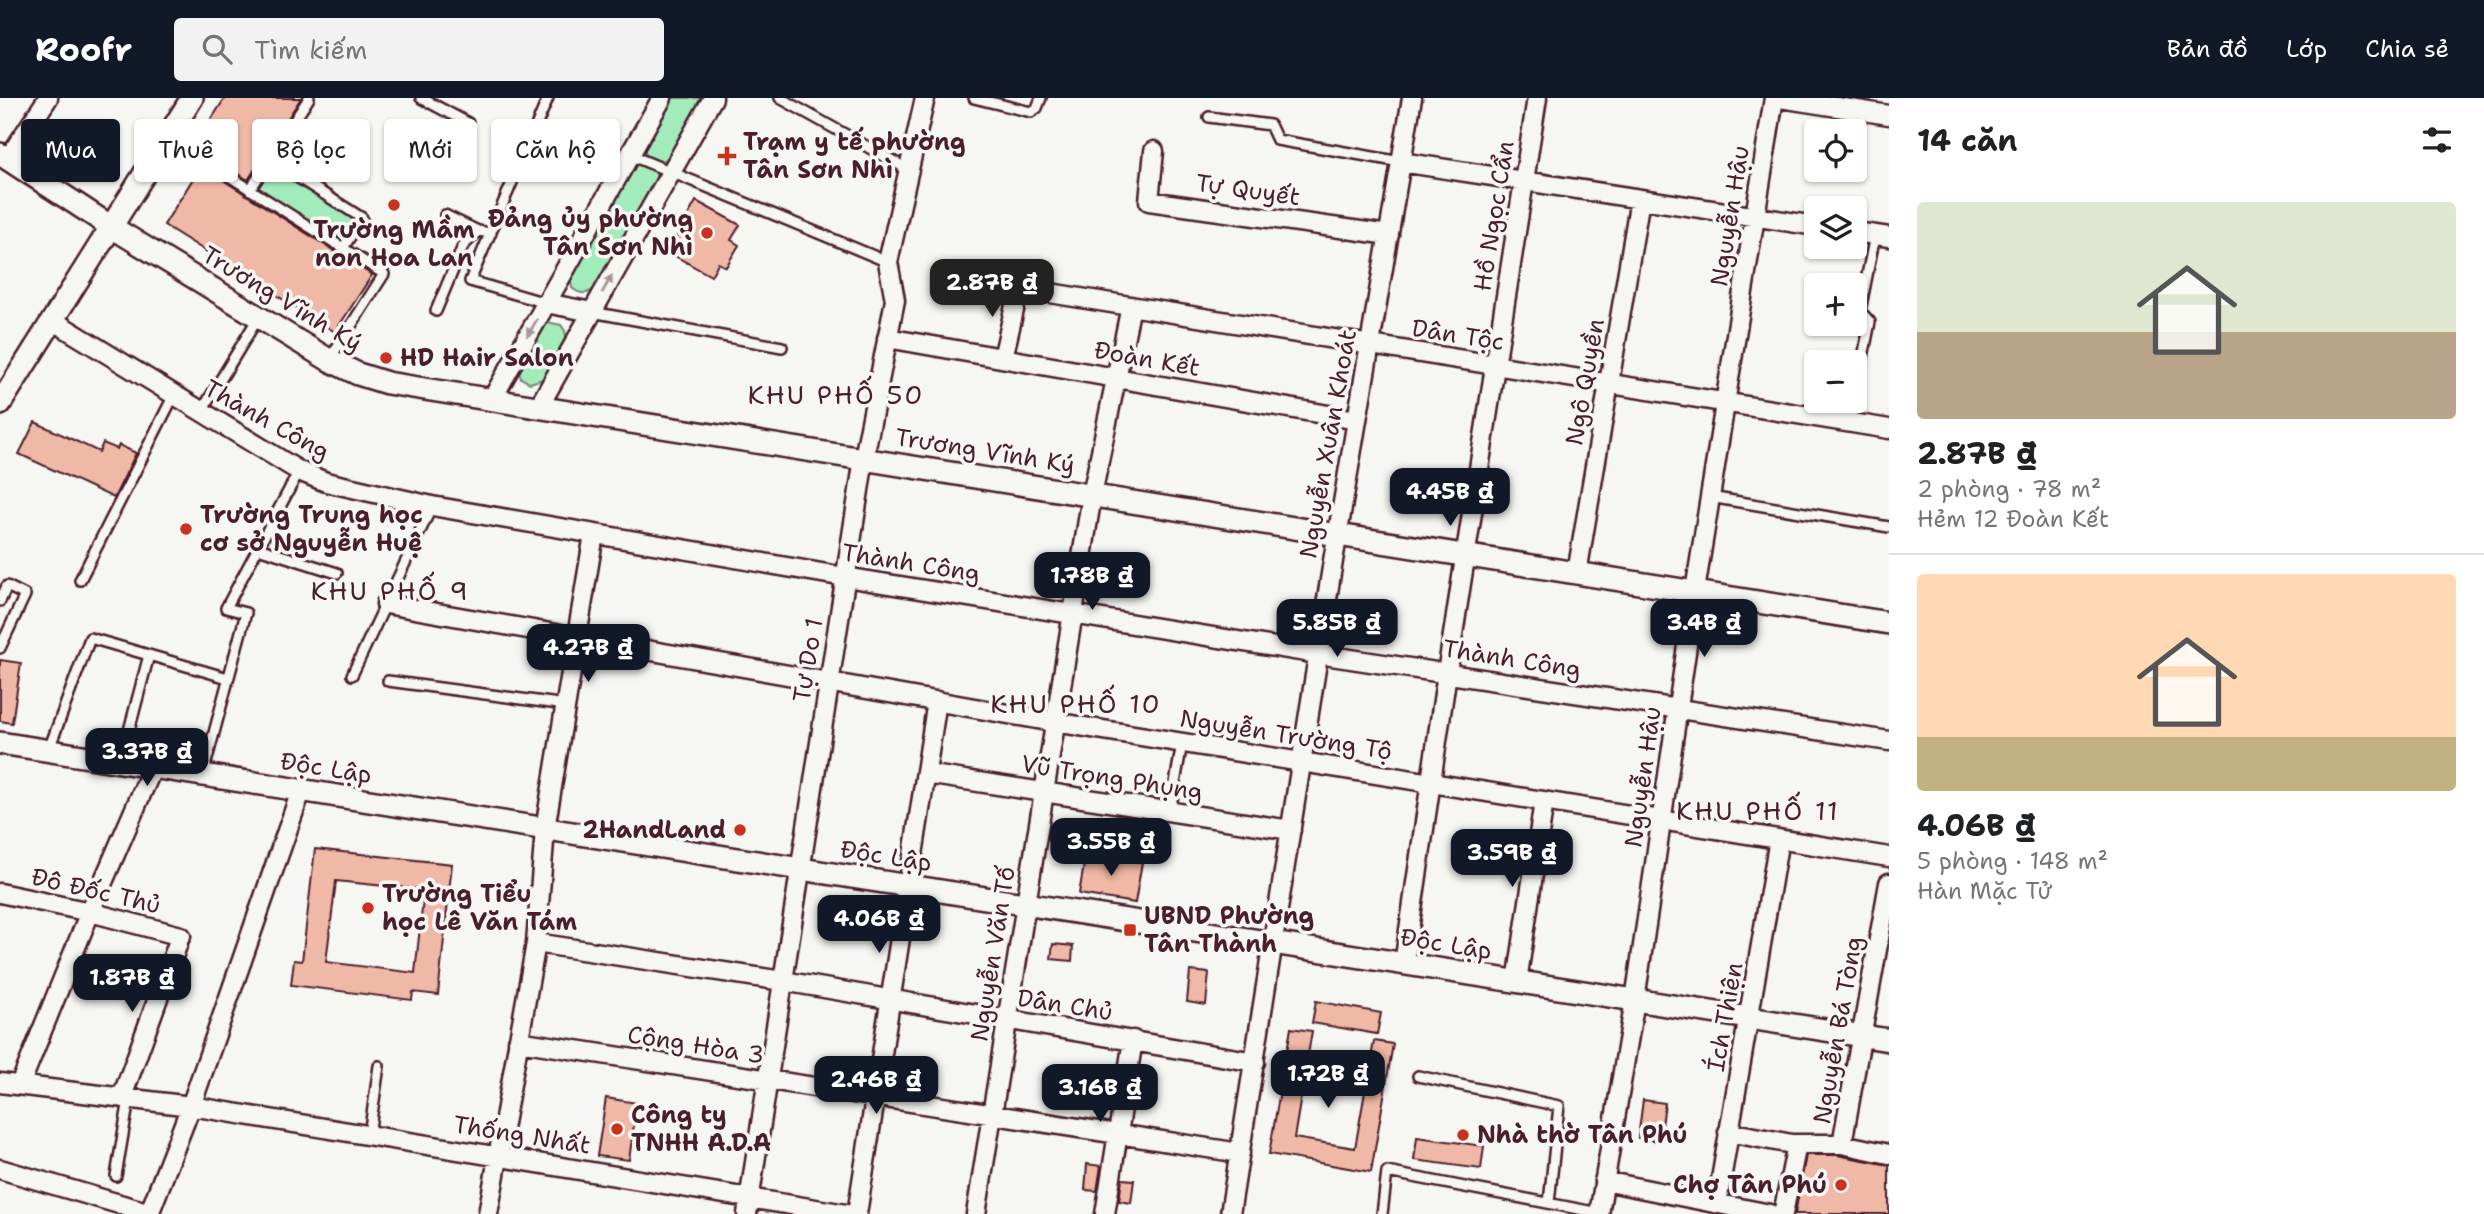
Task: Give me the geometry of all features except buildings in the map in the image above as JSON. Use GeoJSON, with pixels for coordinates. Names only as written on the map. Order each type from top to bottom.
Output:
{"type":"FeatureCollection","features":[{"type":"Feature","properties":{"kind":"street"},"geometry":{"type":"LineString","coordinates":[[4,157],[48,98]]}},
{"type":"Feature","properties":{"kind":"street"},"geometry":{"type":"LineString","coordinates":[[179,119],[192,98]]}},
{"type":"Feature","properties":{"kind":"street"},"geometry":{"type":"LineString","coordinates":[[491,401],[662,98]]}},
{"type":"Feature","properties":{"kind":"street"},"geometry":{"type":"LineString","coordinates":[[538,408],[713,98]]}},
{"type":"Feature","properties":{"kind":"street"},"geometry":{"type":"LineString","coordinates":[[888,262],[925,98]]}},
{"type":"Feature","properties":{"kind":"street","name":"Nguyễn Xuân Khoát"},"geometry":{"type":"LineString","coordinates":[[1230,1214],[1337,534],[1412,98]]}},
{"type":"Feature","properties":{"kind":"street","name":"Hồ Ngọc Cẩn"},"geometry":{"type":"LineString","coordinates":[[1404,964],[1537,98]]}},
{"type":"Feature","properties":{"kind":"street","name":"Nguyễn Hậu"},"geometry":{"type":"LineString","coordinates":[[1599,1214],[1635,1000],[1695,591],[1774,98]]}},
{"type":"Feature","properties":{"kind":"street"},"geometry":{"type":"LineString","coordinates":[[1780,98],[1889,116]]}},
{"type":"Feature","properties":{"kind":"street","name":"Tự Quyết"},"geometry":{"type":"LineString","coordinates":[[1154,151],[1149,201],[1389,235]]}},
{"type":"Feature","properties":{"kind":"street","name":"Trương Vĩnh Ký"},"geometry":{"type":"LineString","coordinates":[[4,157],[110,226],[329,360],[358,374],[387,383],[1889,624]]}},
{"type":"Feature","properties":{"kind":"street"},"geometry":{"type":"LineString","coordinates":[[1401,162],[1804,224]]}},
{"type":"Feature","properties":{"kind":"street"},"geometry":{"type":"LineString","coordinates":[[0,404],[138,182]]}},
{"type":"Feature","properties":{"kind":"street","name":"Ngô Quyền"},"geometry":{"type":"LineString","coordinates":[[1577,573],[1640,198]]}},
{"type":"Feature","properties":{"kind":"street","name":"Tự Do 1"},"geometry":{"type":"LineString","coordinates":[[748,1206],[864,458],[895,300],[888,262]]}},
{"type":"Feature","properties":{"kind":"street","name":"Dân Tộc"},"geometry":{"type":"LineString","coordinates":[[1003,358],[1019,288],[1889,429]]}},
{"type":"Feature","properties":{"kind":"street"},"geometry":{"type":"LineString","coordinates":[[547,303],[592,312]]}},
{"type":"Feature","properties":{"kind":"street","name":"Nguyễn Văn Tố"},"geometry":{"type":"LineString","coordinates":[[976,1214],[1092,495],[1131,306]]}},
{"type":"Feature","properties":{"kind":"street","name":"Thành Công"},"geometry":{"type":"LineString","coordinates":[[52,320],[299,471],[326,482],[432,506],[845,577],[1318,654],[1889,741]]}},
{"type":"Feature","properties":{"kind":"street","name":"Đoàn Kết"},"geometry":{"type":"LineString","coordinates":[[887,338],[1357,420]]}},
{"type":"Feature","properties":{"kind":"street"},"geometry":{"type":"LineString","coordinates":[[488,1214],[536,943],[545,829],[593,534]]}},
{"type":"Feature","properties":{"kind":"street","name":"Nguyễn Trường Tộ"},"geometry":{"type":"LineString","coordinates":[[386,604],[1054,722],[1889,857]]}},
{"type":"Feature","properties":{"kind":"street"},"geometry":{"type":"LineString","coordinates":[[857,1214],[937,701]]}},
{"type":"Feature","properties":{"kind":"street","name":"Độc Lập"},"geometry":{"type":"LineString","coordinates":[[0,743],[1889,1040]]}},
{"type":"Feature","properties":{"kind":"street"},"geometry":{"type":"LineString","coordinates":[[20,1085],[90,912],[153,767]]}},
{"type":"Feature","properties":{"kind":"street","name":"Vũ Trọng Phụng"},"geometry":{"type":"LineString","coordinates":[[926,774],[1291,830]]}},
{"type":"Feature","properties":{"kind":"street"},"geometry":{"type":"LineString","coordinates":[[0,1170],[150,1213],[191,1106],[301,791]]}},
{"type":"Feature","properties":{"kind":"street"},"geometry":{"type":"LineString","coordinates":[[1517,982],[1545,801]]}},
{"type":"Feature","properties":{"kind":"street","name":"Ích Thiện"},"geometry":{"type":"LineString","coordinates":[[1717,1203],[1780,839]]}},
{"type":"Feature","properties":{"kind":"street","name":"Nguyễn Bá Tòng"},"geometry":{"type":"LineString","coordinates":[[1842,1144],[1889,883]]}},
{"type":"Feature","properties":{"kind":"street","name":"Đô Đốc Thủ"},"geometry":{"type":"LineString","coordinates":[[0,893],[90,912],[179,939],[126,1098]]}},
{"type":"Feature","properties":{"kind":"street","name":"Dân Chủ"},"geometry":{"type":"LineString","coordinates":[[536,943],[783,981],[1255,1062]]}},
{"type":"Feature","properties":{"kind":"street"},"geometry":{"type":"LineString","coordinates":[[1105,1214],[1133,1040]]}},
{"type":"Feature","properties":{"kind":"street","name":"Cộng Hòa 3"},"geometry":{"type":"LineString","coordinates":[[518,1041],[1240,1153]]}},
{"type":"Feature","properties":{"kind":"street","name":"Thống Nhất"},"geometry":{"type":"LineString","coordinates":[[0,1083],[191,1106],[497,1155],[748,1206],[846,1214]]}},
{"type":"Feature","properties":{"kind":"street"},"geometry":{"type":"LineString","coordinates":[[1728,1132],[1797,1144],[1842,1144],[1889,1154]]}},
{"type":"Feature","properties":{"kind":"street"},"geometry":{"type":"LineString","coordinates":[[1783,1214],[1797,1144]]}},
{"type":"Feature","properties":{"kind":"street"},"geometry":{"type":"LineString","coordinates":[[1604,1181],[1770,1214]]}},
{"type":"Feature","properties":{"kind":"lane"},"geometry":{"type":"LineString","coordinates":[[296,119],[309,98]]}},
{"type":"Feature","properties":{"kind":"lane"},"geometry":{"type":"LineString","coordinates":[[421,98],[462,119]]}},
{"type":"Feature","properties":{"kind":"lane"},"geometry":{"type":"LineString","coordinates":[[547,303],[470,281],[548,98]]}},
{"type":"Feature","properties":{"kind":"lane"},"geometry":{"type":"LineString","coordinates":[[780,98],[909,170]]}},
{"type":"Feature","properties":{"kind":"lane"},"geometry":{"type":"LineString","coordinates":[[974,98],[1031,112],[1038,108],[1041,98]]}},
{"type":"Feature","properties":{"kind":"lane"},"geometry":{"type":"LineString","coordinates":[[1209,117],[1270,125],[1277,140],[1401,162]]}},
{"type":"Feature","properties":{"kind":"lane"},"geometry":{"type":"LineString","coordinates":[[631,155],[888,262]]}},
{"type":"Feature","properties":{"kind":"lane"},"geometry":{"type":"LineString","coordinates":[[237,182],[384,274],[329,360]]}},
{"type":"Feature","properties":{"kind":"lane"},"geometry":{"type":"LineString","coordinates":[[250,190],[255,182]]}},
{"type":"Feature","properties":{"kind":"lane"},"geometry":{"type":"LineString","coordinates":[[305,182],[362,218],[343,248]]}},
{"type":"Feature","properties":{"kind":"lane"},"geometry":{"type":"LineString","coordinates":[[445,215],[491,233]]}},
{"type":"Feature","properties":{"kind":"lane"},"geometry":{"type":"LineString","coordinates":[[436,311],[463,246],[478,230]]}},
{"type":"Feature","properties":{"kind":"lane"},"geometry":{"type":"LineString","coordinates":[[1865,350],[1870,322],[1860,311],[1882,236]]}},
{"type":"Feature","properties":{"kind":"lane"},"geometry":{"type":"LineString","coordinates":[[592,312],[782,347]]}},
{"type":"Feature","properties":{"kind":"lane"},"geometry":{"type":"LineString","coordinates":[[201,412],[259,317]]}},
{"type":"Feature","properties":{"kind":"lane"},"geometry":{"type":"LineString","coordinates":[[80,580],[174,395]]}},
{"type":"Feature","properties":{"kind":"lane"},"geometry":{"type":"LineString","coordinates":[[1850,423],[1852,413]]}},
{"type":"Feature","properties":{"kind":"lane"},"geometry":{"type":"LineString","coordinates":[[203,775],[246,613],[226,608],[299,471]]}},
{"type":"Feature","properties":{"kind":"lane"},"geometry":{"type":"LineString","coordinates":[[1710,497],[1889,527]]}},
{"type":"Feature","properties":{"kind":"lane"},"geometry":{"type":"LineString","coordinates":[[352,676],[432,506]]}},
{"type":"Feature","properties":{"kind":"lane"},"geometry":{"type":"LineString","coordinates":[[258,548],[337,573]]}},
{"type":"Feature","properties":{"kind":"lane"},"geometry":{"type":"LineString","coordinates":[[0,601],[7,586],[25,595],[0,648]]}},
{"type":"Feature","properties":{"kind":"lane"},"geometry":{"type":"LineString","coordinates":[[49,751],[90,638],[228,678]]}},
{"type":"Feature","properties":{"kind":"lane"},"geometry":{"type":"LineString","coordinates":[[120,762],[149,655]]}},
{"type":"Feature","properties":{"kind":"lane"},"geometry":{"type":"LineString","coordinates":[[388,681],[566,705]]}},
{"type":"Feature","properties":{"kind":"lane"},"geometry":{"type":"LineString","coordinates":[[1170,812],[1182,743]]}},
{"type":"Feature","properties":{"kind":"lane"},"geometry":{"type":"LineString","coordinates":[[369,1135],[379,1066]]}},
{"type":"Feature","properties":{"kind":"lane"},"geometry":{"type":"LineString","coordinates":[[1418,1076],[1559,1106],[1549,1203]]}},
{"type":"Feature","properties":{"kind":"lane"},"geometry":{"type":"LineString","coordinates":[[116,1176],[126,1098]]}},
{"type":"Feature","properties":{"kind":"lane"},"geometry":{"type":"LineString","coordinates":[[1382,1214],[1387,1172],[1599,1214]]}},
{"type":"Feature","properties":{"kind":"green space"},"geometry":{"type":"Polygon","coordinates":[[[671,98],[703,98],[668,159],[656,162],[647,155],[645,144],[671,98]]]}},
{"type":"Feature","properties":{"kind":"green space"},"geometry":{"type":"Polygon","coordinates":[[[641,163],[653,168],[656,181],[596,287],[587,293],[578,292],[572,288],[570,277],[633,166],[641,163]]]}},
{"type":"Feature","properties":{"kind":"green space"},"geometry":{"type":"Polygon","coordinates":[[[262,182],[297,182],[354,218],[340,240],[258,188],[262,182]]]}},
{"type":"Feature","properties":{"kind":"green space"},"geometry":{"type":"Polygon","coordinates":[[[547,322],[561,325],[566,337],[543,379],[530,383],[521,378],[518,370],[541,326],[547,322]]]}},
{"type":"Feature","properties":{"kind":"place","name":"Trạm y tế phường Tân Sơn Nhì"},"geometry":{"type":"Point","coordinates":[727,156]}},
{"type":"Feature","properties":{"kind":"place","name":"Trường Mầm non Hoa Lan"},"geometry":{"type":"Point","coordinates":[394,205]}},
{"type":"Feature","properties":{"kind":"place","name":"Đảng ủy phường Tân Sơn Nhì"},"geometry":{"type":"Point","coordinates":[707,233]}},
{"type":"Feature","properties":{"kind":"place","name":"HD Hair Salon"},"geometry":{"type":"Point","coordinates":[386,358]}},
{"type":"Feature","properties":{"kind":"place","name":"Trường Trung học cơ sở Nguyễn Huệ"},"geometry":{"type":"Point","coordinates":[186,529]}},
{"type":"Feature","properties":{"kind":"place","name":"2HandLand"},"geometry":{"type":"Point","coordinates":[740,830]}},
{"type":"Feature","properties":{"kind":"place","name":"Trường Tiểu học Lê Văn Tám"},"geometry":{"type":"Point","coordinates":[368,908]}},
{"type":"Feature","properties":{"kind":"place","name":"UBND Phường Tân Thành"},"geometry":{"type":"Point","coordinates":[1130,930]}},
{"type":"Feature","properties":{"kind":"place","name":"Công ty TNHH A.D.A"},"geometry":{"type":"Point","coordinates":[617,1129]}},
{"type":"Feature","properties":{"kind":"place","name":"Nhà thờ Tân Phú"},"geometry":{"type":"Point","coordinates":[1463,1135]}},
{"type":"Feature","properties":{"kind":"place","name":"Chợ Tân Phú"},"geometry":{"type":"Point","coordinates":[1841,1185]}},
{"type":"Feature","properties":{"kind":"district","name":"KHU PHỐ 50"},"geometry":{"type":"Point","coordinates":[836,395]}},
{"type":"Feature","properties":{"kind":"district","name":"KHU PHỐ 9"},"geometry":{"type":"Point","coordinates":[390,591]}},
{"type":"Feature","properties":{"kind":"district","name":"KHU PHỐ 10"},"geometry":{"type":"Point","coordinates":[1076,704]}},
{"type":"Feature","properties":{"kind":"district","name":"KHU PHỐ 11"},"geometry":{"type":"Point","coordinates":[1758,811]}}]}
